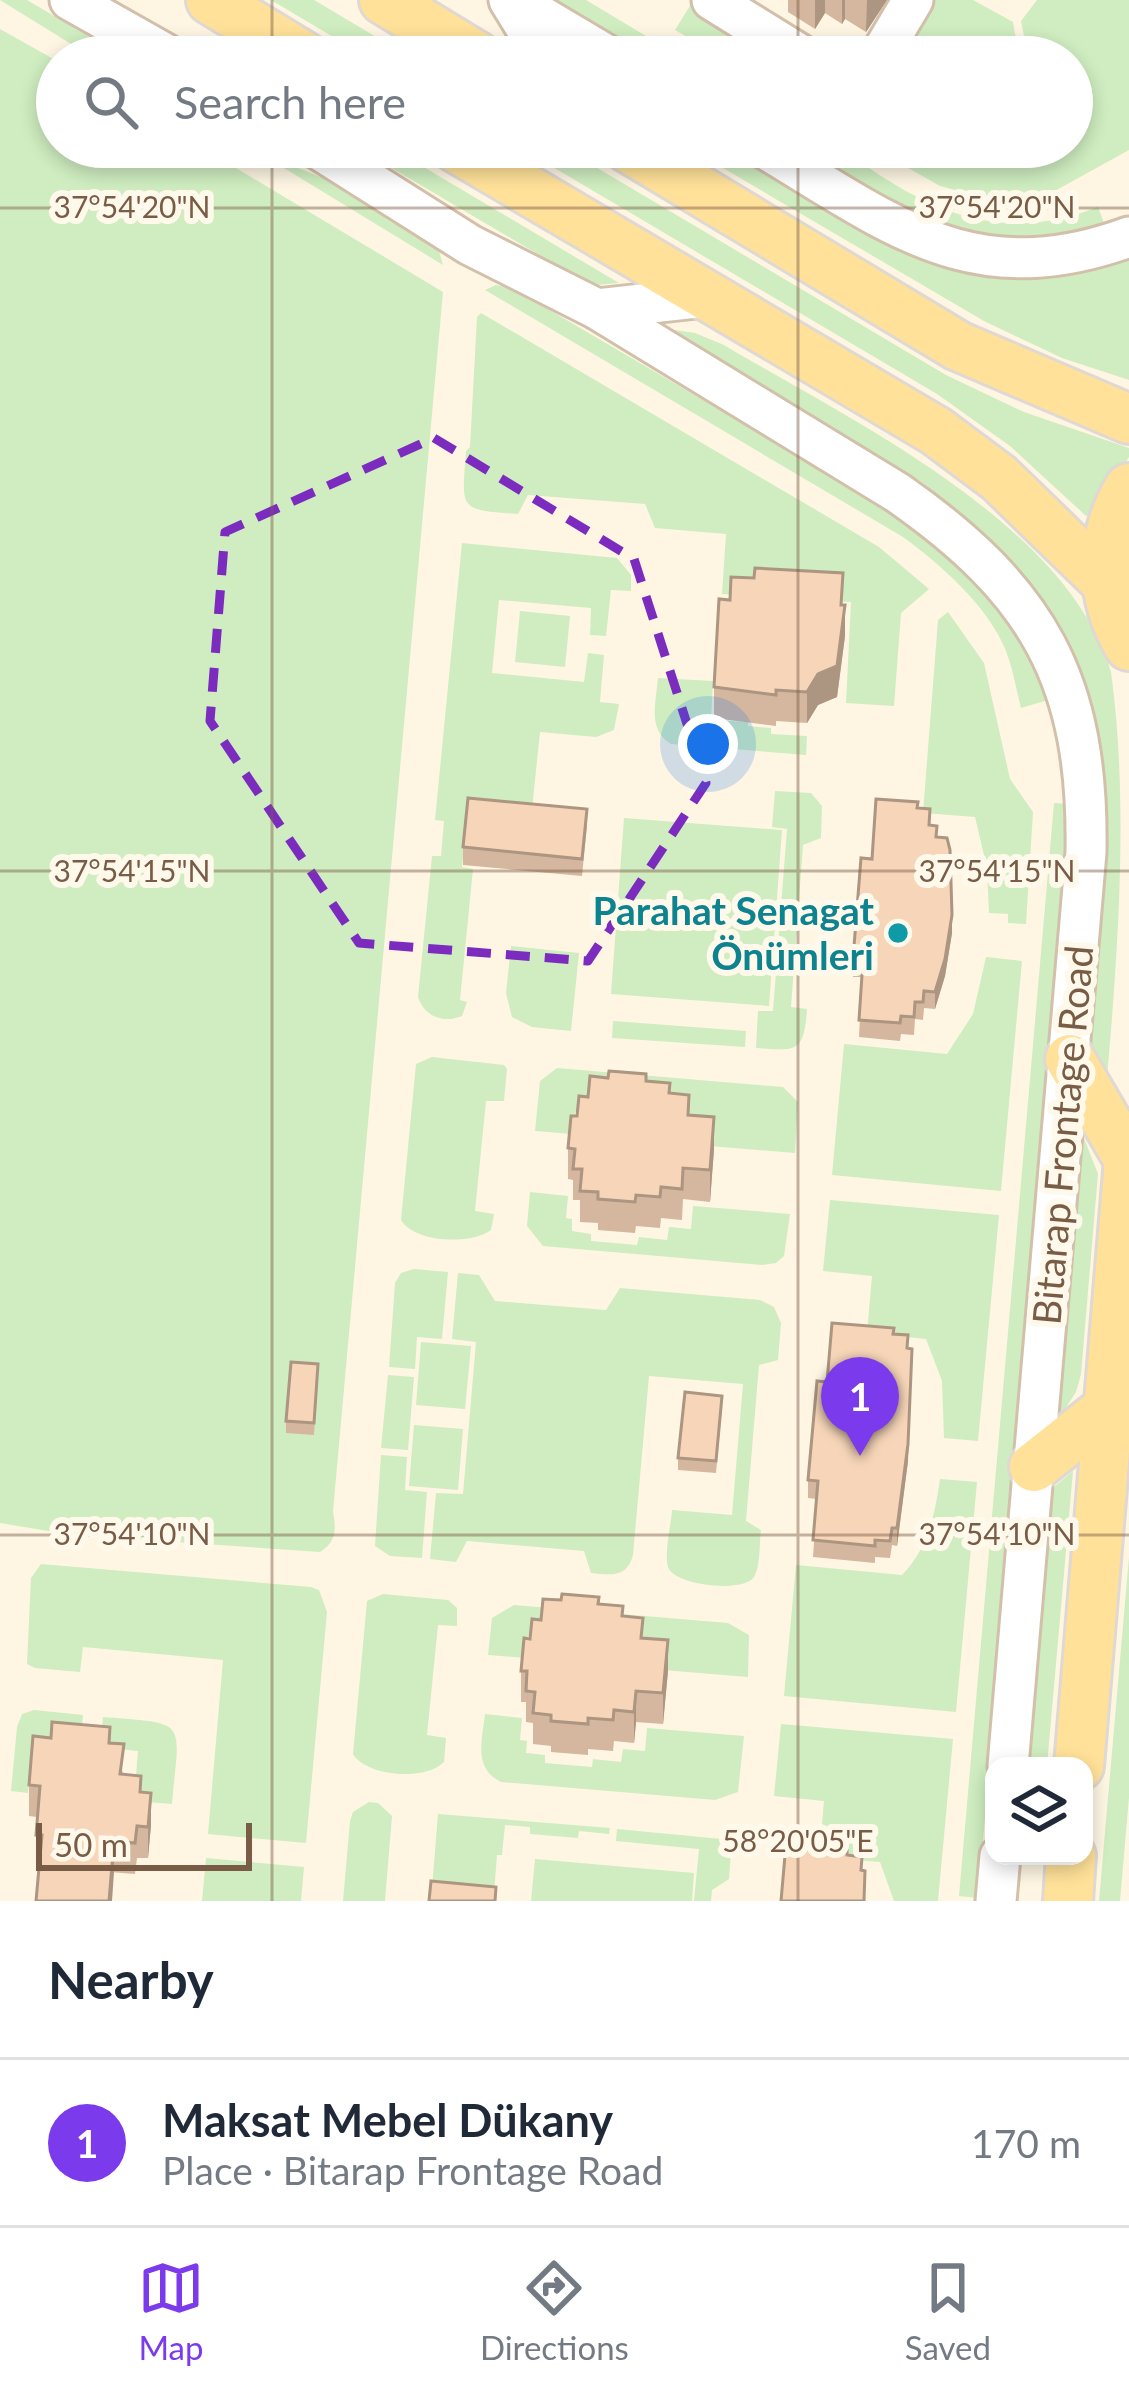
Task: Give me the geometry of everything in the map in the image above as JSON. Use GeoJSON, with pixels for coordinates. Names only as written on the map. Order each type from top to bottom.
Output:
{"type":"FeatureCollection","features":[{"type":"Feature","properties":{"kind":"main road"},"geometry":{"type":"LineString","coordinates":[[211,0],[270,36]]}},
{"type":"Feature","properties":{"kind":"main road"},"geometry":{"type":"LineString","coordinates":[[384,0],[443,36]]}},
{"type":"Feature","properties":{"kind":"main road"},"geometry":{"type":"LineString","coordinates":[[490,168],[901,409],[973,457],[1106,582]]}},
{"type":"Feature","properties":{"kind":"main road"},"geometry":{"type":"LineString","coordinates":[[662,168],[958,346],[1129,419]]}},
{"type":"Feature","properties":{"kind":"main road"},"geometry":{"type":"LineString","coordinates":[[1129,488],[1108,540],[1106,582],[1129,646]]}},
{"type":"Feature","properties":{"kind":"main road"},"geometry":{"type":"LineString","coordinates":[[1070,1059],[1129,1160],[1080,1757]]}},
{"type":"Feature","properties":{"kind":"main road"},"geometry":{"type":"LineString","coordinates":[[1034,1467],[1111,1406]]}},
{"type":"Feature","properties":{"kind":"main road"},"geometry":{"type":"LineString","coordinates":[[1068,1901],[1071,1865]]}},
{"type":"Feature","properties":{"kind":"street"},"geometry":{"type":"LineString","coordinates":[[70,0],[134,36]]}},
{"type":"Feature","properties":{"kind":"street"},"geometry":{"type":"LineString","coordinates":[[511,0],[532,36]]}},
{"type":"Feature","properties":{"kind":"street"},"geometry":{"type":"LineString","coordinates":[[511,0],[574,36]]}},
{"type":"Feature","properties":{"kind":"street"},"geometry":{"type":"LineString","coordinates":[[712,0],[770,36]]}},
{"type":"Feature","properties":{"kind":"street"},"geometry":{"type":"LineString","coordinates":[[892,36],[913,0]]}},
{"type":"Feature","properties":{"kind":"street","name":"Bitarap Frontage Road"},"geometry":{"type":"LineString","coordinates":[[349,168],[470,244],[597,309],[934,518],[1007,586],[1033,620],[1070,704],[1082,743],[1087,787],[1086,852],[1009,1757]]}},
{"type":"Feature","properties":{"kind":"street"},"geometry":{"type":"LineString","coordinates":[[796,168],[896,227],[974,256],[1027,260],[1115,242]]}},
{"type":"Feature","properties":{"kind":"street"},"geometry":{"type":"LineString","coordinates":[[597,309],[705,297]]}},
{"type":"Feature","properties":{"kind":"street"},"geometry":{"type":"LineString","coordinates":[[996,1901],[999,1865]]}},
{"type":"Feature","properties":{"kind":"highlighted area"},"geometry":{"type":"Polygon","coordinates":[[[434,438],[634,559],[706,783],[588,961],[359,943],[210,721],[225,532],[434,438]]]}},
{"type":"Feature","properties":{"kind":"green space"},"geometry":{"type":"Polygon","coordinates":[[[0,0],[27,0],[88,36],[58,36],[0,0]]]}},
{"type":"Feature","properties":{"kind":"green space"},"geometry":{"type":"Polygon","coordinates":[[[271,0],[314,0],[375,36],[332,36],[271,0]]]}},
{"type":"Feature","properties":{"kind":"green space"},"geometry":{"type":"Polygon","coordinates":[[[554,0],[586,0],[646,36],[615,36],[554,0]]]}},
{"type":"Feature","properties":{"kind":"green space"},"geometry":{"type":"Polygon","coordinates":[[[926,0],[973,0],[1013,22],[1015,36],[905,36],[926,0]]]}},
{"type":"Feature","properties":{"kind":"green space"},"geometry":{"type":"Polygon","coordinates":[[[1037,0],[1129,0],[1129,150],[1042,198],[1004,203],[940,186],[908,168],[1093,168],[1093,36],[1024,36],[1021,21],[1037,0]]]}},
{"type":"Feature","properties":{"kind":"green space"},"geometry":{"type":"Polygon","coordinates":[[[691,4],[741,36],[685,36],[675,30],[691,4]]]}},
{"type":"Feature","properties":{"kind":"green space"},"geometry":{"type":"Polygon","coordinates":[[[0,29],[36,49],[36,168],[236,168],[443,292],[332,1539],[320,1552],[72,1535],[0,1523],[0,29]]]}},
{"type":"Feature","properties":{"kind":"green space"},"geometry":{"type":"Polygon","coordinates":[[[284,168],[298,168],[328,180],[427,239],[439,251],[443,265],[284,168]]]}},
{"type":"Feature","properties":{"kind":"green space"},"geometry":{"type":"Polygon","coordinates":[[[392,168],[425,168],[619,283],[597,285],[392,168]]]}},
{"type":"Feature","properties":{"kind":"green space"},"geometry":{"type":"Polygon","coordinates":[[[555,168],[597,168],[946,375],[1024,412],[1129,448],[1129,457],[1092,515],[1086,516],[1010,446],[937,394],[555,168]]]}},
{"type":"Feature","properties":{"kind":"green space"},"geometry":{"type":"Polygon","coordinates":[[[723,168],[761,168],[901,250],[972,275],[1056,276],[1129,255],[1129,380],[1062,358],[984,321],[723,168]]]}},
{"type":"Feature","properties":{"kind":"green space"},"geometry":{"type":"Polygon","coordinates":[[[837,168],[869,168],[944,209],[993,222],[1044,221],[1098,207],[1104,223],[1020,238],[982,233],[945,223],[837,168]]]}},
{"type":"Feature","properties":{"kind":"green space"},"geometry":{"type":"Polygon","coordinates":[[[496,285],[512,288],[887,508],[953,558],[1004,617],[1048,700],[1021,708],[1006,651],[987,618],[948,574],[903,537],[485,290],[496,285]]]}},
{"type":"Feature","properties":{"kind":"green space"},"geometry":{"type":"Polygon","coordinates":[[[481,313],[879,547],[929,589],[901,613],[894,706],[846,703],[851,602],[722,594],[726,534],[655,528],[645,504],[528,495],[518,514],[484,511],[468,503],[466,451],[481,313]]]}},
{"type":"Feature","properties":{"kind":"green space"},"geometry":{"type":"Polygon","coordinates":[[[661,328],[695,333],[724,345],[948,480],[1050,568],[1087,618],[1111,672],[1120,773],[1118,932],[1106,1088],[1091,1047],[1106,858],[1105,773],[1090,702],[1046,607],[996,544],[922,482],[661,328]]]}},
{"type":"Feature","properties":{"kind":"green space"},"geometry":{"type":"Polygon","coordinates":[[[462,543],[617,558],[631,575],[631,591],[611,590],[606,636],[590,635],[591,608],[499,600],[492,673],[584,682],[588,653],[604,655],[600,702],[619,704],[614,730],[596,737],[540,732],[531,819],[467,813],[462,867],[473,869],[460,1000],[467,1002],[462,1016],[441,1019],[418,997],[432,856],[441,856],[444,821],[435,820],[462,543]]]}},
{"type":"Feature","properties":{"kind":"green space"},"geometry":{"type":"Polygon","coordinates":[[[520,611],[570,616],[565,667],[515,662],[520,611]]]}},
{"type":"Feature","properties":{"kind":"green space"},"geometry":{"type":"Polygon","coordinates":[[[948,612],[984,663],[1010,779],[1033,812],[1026,924],[1008,923],[1008,914],[989,913],[987,868],[975,817],[923,813],[938,620],[948,612]]]}},
{"type":"Feature","properties":{"kind":"green space"},"geometry":{"type":"Polygon","coordinates":[[[658,678],[713,681],[711,720],[748,722],[748,726],[771,728],[771,734],[807,736],[806,755],[671,744],[656,723],[658,678]]]}},
{"type":"Feature","properties":{"kind":"green space"},"geometry":{"type":"Polygon","coordinates":[[[775,791],[811,793],[822,806],[821,838],[803,845],[791,1007],[807,1009],[804,1034],[789,1049],[756,1048],[758,1011],[773,1011],[787,829],[772,827],[775,791]]]}},
{"type":"Feature","properties":{"kind":"green space"},"geometry":{"type":"Polygon","coordinates":[[[1054,803],[1068,804],[1070,842],[990,1757],[985,1757],[978,1898],[959,1896],[1054,803]]]}},
{"type":"Feature","properties":{"kind":"green space"},"geometry":{"type":"Polygon","coordinates":[[[624,818],[782,830],[769,1006],[611,994],[624,818]]]}},
{"type":"Feature","properties":{"kind":"green space"},"geometry":{"type":"Polygon","coordinates":[[[511,946],[579,953],[571,1031],[532,1027],[512,1017],[506,993],[511,946]]]}},
{"type":"Feature","properties":{"kind":"green space"},"geometry":{"type":"Polygon","coordinates":[[[986,957],[1022,961],[1001,1191],[832,1175],[844,1044],[947,1054],[973,1014],[986,957]]]}},
{"type":"Feature","properties":{"kind":"green space"},"geometry":{"type":"Polygon","coordinates":[[[613,1021],[746,1031],[745,1047],[612,1038],[613,1021]]]}},
{"type":"Feature","properties":{"kind":"green space"},"geometry":{"type":"Polygon","coordinates":[[[432,1057],[507,1069],[504,1101],[486,1101],[475,1211],[494,1214],[491,1230],[470,1238],[430,1237],[401,1220],[416,1064],[432,1057]]]}},
{"type":"Feature","properties":{"kind":"green space"},"geometry":{"type":"Polygon","coordinates":[[[557,1068],[783,1087],[798,1102],[795,1153],[698,1145],[582,1112],[575,1112],[572,1134],[535,1131],[540,1081],[557,1068]]]}},
{"type":"Feature","properties":{"kind":"green space"},"geometry":{"type":"Polygon","coordinates":[[[1082,1133],[1098,1174],[1081,1374],[1059,1418],[1082,1133]]]}},
{"type":"Feature","properties":{"kind":"green space"},"geometry":{"type":"Polygon","coordinates":[[[530,1192],[568,1196],[566,1218],[572,1219],[572,1231],[591,1234],[591,1241],[637,1245],[639,1237],[667,1240],[669,1227],[691,1229],[693,1206],[790,1214],[784,1256],[762,1265],[543,1246],[527,1226],[530,1192]]]}},
{"type":"Feature","properties":{"kind":"green space"},"geometry":{"type":"Polygon","coordinates":[[[830,1200],[999,1215],[978,1441],[944,1438],[942,1381],[926,1339],[867,1333],[872,1276],[823,1271],[830,1200]]]}},
{"type":"Feature","properties":{"kind":"green space"},"geometry":{"type":"Polygon","coordinates":[[[414,1269],[448,1272],[442,1339],[417,1337],[415,1369],[389,1367],[395,1283],[401,1273],[414,1269]]]}},
{"type":"Feature","properties":{"kind":"green space"},"geometry":{"type":"Polygon","coordinates":[[[458,1273],[479,1275],[495,1301],[606,1310],[620,1288],[760,1300],[774,1307],[781,1323],[778,1360],[759,1365],[746,1521],[761,1530],[754,1577],[737,1585],[695,1583],[673,1574],[667,1561],[672,1510],[732,1515],[743,1384],[649,1376],[633,1555],[627,1568],[611,1574],[591,1573],[584,1551],[467,1541],[456,1562],[430,1559],[436,1493],[463,1494],[476,1342],[452,1339],[458,1273]]]}},
{"type":"Feature","properties":{"kind":"green space"},"geometry":{"type":"Polygon","coordinates":[[[421,1342],[471,1346],[465,1409],[416,1405],[421,1342]]]}},
{"type":"Feature","properties":{"kind":"green space"},"geometry":{"type":"Polygon","coordinates":[[[388,1375],[414,1377],[408,1450],[381,1448],[388,1375]]]}},
{"type":"Feature","properties":{"kind":"green space"},"geometry":{"type":"Polygon","coordinates":[[[414,1425],[463,1429],[458,1490],[409,1486],[414,1425]]]}},
{"type":"Feature","properties":{"kind":"green space"},"geometry":{"type":"Polygon","coordinates":[[[381,1455],[407,1457],[405,1490],[427,1492],[422,1558],[390,1556],[375,1546],[381,1455]]]}},
{"type":"Feature","properties":{"kind":"green space"},"geometry":{"type":"Polygon","coordinates":[[[1073,1471],[1048,1757],[1028,1757],[1050,1501],[1055,1486],[1073,1471]]]}},
{"type":"Feature","properties":{"kind":"green space"},"geometry":{"type":"Polygon","coordinates":[[[940,1479],[977,1482],[956,1712],[784,1696],[796,1565],[902,1575],[924,1542],[940,1479]]]}},
{"type":"Feature","properties":{"kind":"green space"},"geometry":{"type":"Polygon","coordinates":[[[1129,1557],[1129,1797],[1120,1901],[1099,1901],[1129,1557]]]}},
{"type":"Feature","properties":{"kind":"green space"},"geometry":{"type":"Polygon","coordinates":[[[41,1564],[319,1590],[327,1612],[306,1843],[208,1834],[223,1660],[83,1647],[80,1672],[27,1664],[31,1578],[41,1564]]]}},
{"type":"Feature","properties":{"kind":"green space"},"geometry":{"type":"Polygon","coordinates":[[[383,1594],[448,1600],[457,1608],[457,1626],[438,1625],[427,1735],[446,1738],[444,1762],[424,1772],[383,1772],[353,1754],[367,1601],[383,1594]]]}},
{"type":"Feature","properties":{"kind":"green space"},"geometry":{"type":"Polygon","coordinates":[[[514,1605],[728,1623],[749,1635],[748,1677],[651,1669],[535,1636],[528,1636],[526,1658],[488,1655],[492,1618],[514,1605]]]}},
{"type":"Feature","properties":{"kind":"green space"},"geometry":{"type":"Polygon","coordinates":[[[34,1710],[83,1715],[80,1746],[33,1742],[28,1793],[11,1791],[17,1727],[22,1714],[34,1710]]]}},
{"type":"Feature","properties":{"kind":"green space"},"geometry":{"type":"Polygon","coordinates":[[[485,1714],[522,1718],[520,1740],[527,1741],[526,1753],[545,1755],[545,1763],[592,1767],[593,1759],[621,1762],[623,1749],[645,1751],[647,1728],[744,1736],[738,1792],[715,1800],[501,1782],[483,1761],[485,1714]]]}},
{"type":"Feature","properties":{"kind":"green space"},"geometry":{"type":"Polygon","coordinates":[[[103,1717],[152,1722],[173,1731],[177,1756],[172,1804],[134,1801],[138,1751],[100,1747],[103,1717]]]}},
{"type":"Feature","properties":{"kind":"green space"},"geometry":{"type":"Polygon","coordinates":[[[781,1724],[953,1739],[938,1901],[894,1901],[880,1862],[819,1857],[824,1801],[774,1796],[781,1724]]]}},
{"type":"Feature","properties":{"kind":"green space"},"geometry":{"type":"Polygon","coordinates":[[[369,1802],[378,1803],[392,1816],[385,1901],[343,1901],[350,1821],[353,1812],[369,1802]]]}},
{"type":"Feature","properties":{"kind":"green space"},"geometry":{"type":"Polygon","coordinates":[[[438,1814],[610,1828],[609,1834],[579,1831],[578,1838],[530,1834],[530,1827],[505,1825],[494,1893],[432,1888],[438,1814]]]}},
{"type":"Feature","properties":{"kind":"green space"},"geometry":{"type":"Polygon","coordinates":[[[617,1829],[722,1839],[731,1852],[729,1879],[712,1890],[711,1901],[694,1901],[699,1849],[616,1841],[617,1829]]]}},
{"type":"Feature","properties":{"kind":"green space"},"geometry":{"type":"Polygon","coordinates":[[[206,1858],[304,1867],[301,1901],[202,1901],[206,1858]]]}},
{"type":"Feature","properties":{"kind":"green space"},"geometry":{"type":"Polygon","coordinates":[[[535,1859],[694,1873],[692,1901],[531,1901],[535,1859]]]}},
{"type":"Feature","properties":{"kind":"building"},"geometry":{"type":"Polygon","coordinates":[[[755,568],[843,573],[841,605],[845,605],[837,666],[818,674],[807,692],[776,690],[776,695],[714,687],[719,599],[730,600],[731,577],[754,578],[755,568]]]}},
{"type":"Feature","properties":{"kind":"building"},"geometry":{"type":"Polygon","coordinates":[[[468,798],[587,809],[582,859],[463,847],[468,798]]]}},
{"type":"Feature","properties":{"kind":"building","name":"Parahat Senagat Önümleri"},"geometry":{"type":"Polygon","coordinates":[[[876,799],[918,802],[917,808],[930,809],[929,825],[937,826],[936,837],[947,838],[950,850],[952,915],[945,959],[935,992],[924,991],[923,1002],[915,1002],[914,1017],[901,1016],[900,1023],[859,1020],[863,960],[853,959],[861,858],[872,859],[876,799]]]}},
{"type":"Feature","properties":{"kind":"building"},"geometry":{"type":"Polygon","coordinates":[[[609,1071],[646,1074],[646,1081],[670,1083],[669,1093],[689,1095],[688,1115],[714,1117],[710,1170],[683,1168],[682,1189],[661,1187],[660,1197],[636,1195],[635,1202],[598,1199],[598,1192],[580,1191],[582,1169],[573,1169],[575,1149],[568,1148],[571,1116],[577,1116],[579,1096],[588,1097],[590,1076],[608,1078],[609,1071]]]}},
{"type":"Feature","properties":{"kind":"building"},"geometry":{"type":"Polygon","coordinates":[[[832,1323],[894,1328],[893,1334],[908,1335],[907,1348],[912,1349],[908,1444],[897,1528],[892,1528],[890,1541],[875,1540],[875,1546],[813,1540],[818,1481],[808,1480],[817,1381],[827,1382],[832,1323]]]}},
{"type":"Feature","properties":{"kind":"building"},"geometry":{"type":"Polygon","coordinates":[[[291,1362],[318,1364],[314,1423],[286,1421],[291,1362]]]}},
{"type":"Feature","properties":{"kind":"building"},"geometry":{"type":"Polygon","coordinates":[[[685,1392],[722,1396],[716,1461],[678,1458],[685,1392]]]}},
{"type":"Feature","properties":{"kind":"building"},"geometry":{"type":"Polygon","coordinates":[[[562,1594],[599,1597],[598,1604],[623,1606],[622,1616],[643,1618],[641,1638],[668,1640],[663,1693],[636,1691],[634,1712],[614,1710],[613,1720],[588,1718],[588,1724],[551,1721],[551,1715],[533,1713],[535,1692],[526,1691],[527,1671],[521,1671],[524,1638],[530,1639],[532,1619],[541,1620],[543,1599],[561,1600],[562,1594]]]}},
{"type":"Feature","properties":{"kind":"building"},"geometry":{"type":"Polygon","coordinates":[[[52,1722],[110,1727],[109,1743],[124,1744],[120,1774],[141,1776],[140,1792],[151,1793],[148,1827],[137,1826],[135,1843],[114,1841],[109,1901],[36,1901],[42,1835],[36,1835],[40,1786],[29,1785],[33,1736],[51,1738],[52,1722]]]}},
{"type":"Feature","properties":{"kind":"building"},"geometry":{"type":"Polygon","coordinates":[[[786,1844],[847,1850],[847,1855],[862,1857],[864,1901],[781,1901],[786,1844]]]}},
{"type":"Feature","properties":{"kind":"building"},"geometry":{"type":"Polygon","coordinates":[[[431,1881],[496,1887],[495,1901],[429,1901],[431,1881]]]}},
{"type":"Feature","properties":{"kind":"place","name":"Parahat Senagat Önümleri"},"geometry":{"type":"Point","coordinates":[898,933]}},
{"type":"Feature","properties":{"kind":"place","name":"Maksat Mebel Dükany"},"geometry":{"type":"Point","coordinates":[860,1456]}}]}
